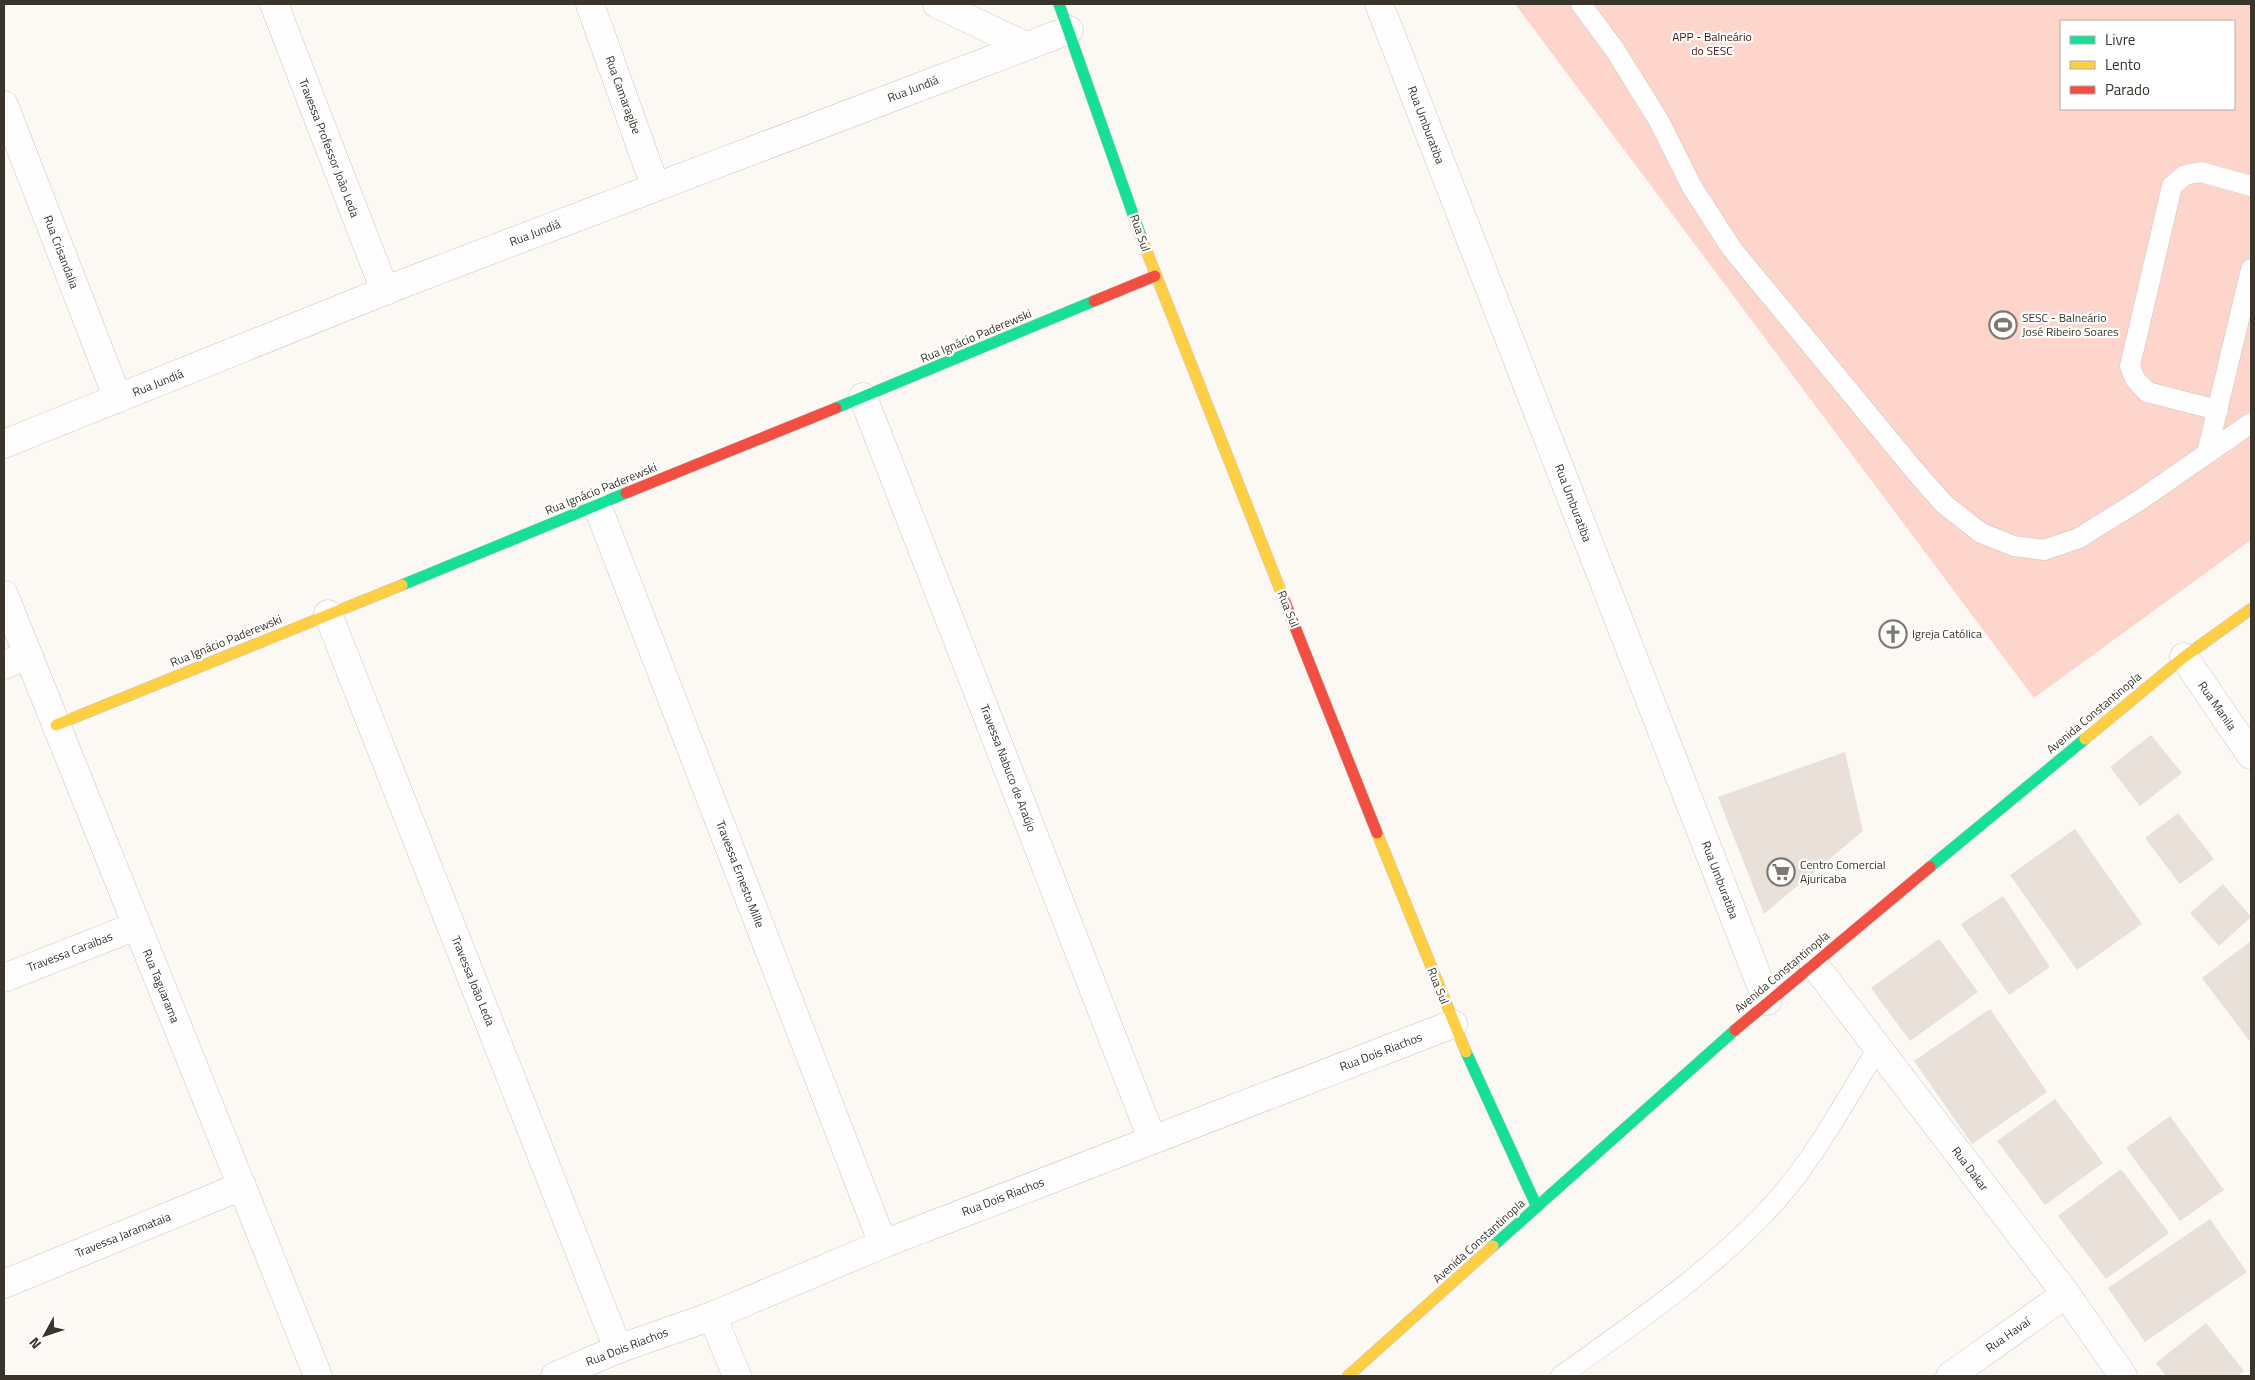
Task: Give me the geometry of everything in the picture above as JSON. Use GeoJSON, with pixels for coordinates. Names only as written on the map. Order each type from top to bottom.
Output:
{"type":"FeatureCollection","features":[{"type":"Feature","properties":{"kind":"street","name":"Travessa Professor João Leda"},"geometry":{"type":"LineString","coordinates":[[274,4],[385,291]]}},
{"type":"Feature","properties":{"kind":"street","name":"Rua Camaragibe"},"geometry":{"type":"LineString","coordinates":[[590,4],[656,186]]}},
{"type":"Feature","properties":{"kind":"street"},"geometry":{"type":"LineString","coordinates":[[937,4],[1026,46]]}},
{"type":"Feature","properties":{"kind":"street","name":"Rua Sul"},"geometry":{"type":"LineString","coordinates":[[1059,4],[1155,276],[1453,1024],[1537,1207]]}},
{"type":"Feature","properties":{"kind":"street","name":"Rua Umburatiba"},"geometry":{"type":"LineString","coordinates":[[1379,4],[1767,1001]]}},
{"type":"Feature","properties":{"kind":"street","name":"Rua Jundiá"},"geometry":{"type":"LineString","coordinates":[[4,444],[385,291],[1069,30]]}},
{"type":"Feature","properties":{"kind":"street","name":"Rua Crisandalia"},"geometry":{"type":"LineString","coordinates":[[4,105],[118,399]]}},
{"type":"Feature","properties":{"kind":"street","name":"Rua Ignácio Paderewski"},"geometry":{"type":"LineString","coordinates":[[56,725],[863,397],[1155,276]]}},
{"type":"Feature","properties":{"kind":"street","name":"Travessa Nabuco de Araújo"},"geometry":{"type":"LineString","coordinates":[[863,397],[1152,1139]]}},
{"type":"Feature","properties":{"kind":"street","name":"Travessa Ernesto Mille"},"geometry":{"type":"LineString","coordinates":[[597,505],[883,1244]]}},
{"type":"Feature","properties":{"kind":"street","name":"Rua Taguarama"},"geometry":{"type":"LineString","coordinates":[[4,595],[16,660],[56,725],[318,1376]]}},
{"type":"Feature","properties":{"kind":"street","name":"Avenida Constantinopla"},"geometry":{"type":"LineString","coordinates":[[1348,1376],[1767,1001],[2184,657],[2251,609]]}},
{"type":"Feature","properties":{"kind":"street","name":"Travessa João Leda"},"geometry":{"type":"LineString","coordinates":[[328,614],[618,1349]]}},
{"type":"Feature","properties":{"kind":"street","name":"Rua Manila"},"geometry":{"type":"LineString","coordinates":[[2184,657],[2251,755]]}},
{"type":"Feature","properties":{"kind":"street","name":"Travessa Caraibas"},"geometry":{"type":"LineString","coordinates":[[4,978],[136,926]]}},
{"type":"Feature","properties":{"kind":"street","name":"Rua Dakar"},"geometry":{"type":"LineString","coordinates":[[1813,964],[2066,1294],[2123,1376]]}},
{"type":"Feature","properties":{"kind":"street","name":"Rua Dois Riachos"},"geometry":{"type":"LineString","coordinates":[[555,1376],[618,1349],[712,1316],[883,1244],[1453,1024]]}},
{"type":"Feature","properties":{"kind":"street","name":"Travessa Jaramataia"},"geometry":{"type":"LineString","coordinates":[[4,1284],[242,1186]]}},
{"type":"Feature","properties":{"kind":"street","name":"Rua Havaí"},"geometry":{"type":"LineString","coordinates":[[1950,1376],[2066,1294]]}},
{"type":"Feature","properties":{"kind":"street"},"geometry":{"type":"LineString","coordinates":[[712,1316],[737,1376]]}},
{"type":"Feature","properties":{"kind":"lane"},"geometry":{"type":"LineString","coordinates":[[1581,4],[1614,50],[1659,121],[1692,187],[1732,249],[1915,471],[1944,504],[1981,533],[2014,546],[2044,550],[2079,538],[2140,500],[2251,423]]}},
{"type":"Feature","properties":{"kind":"lane"},"geometry":{"type":"LineString","coordinates":[[2218,410],[2147,392],[2135,379],[2130,366],[2172,186],[2185,176],[2201,172],[2251,186]]}},
{"type":"Feature","properties":{"kind":"lane"},"geometry":{"type":"LineString","coordinates":[[2207,453],[2251,270]]}},
{"type":"Feature","properties":{"kind":"lane"},"geometry":{"type":"LineString","coordinates":[[1561,1376],[1702,1274],[1764,1215],[1809,1159],[1878,1048]]}},
{"type":"Feature","properties":{"kind":"green space","name":"SESC - Balneário José Ribeiro Soares"},"geometry":{"type":"Polygon","coordinates":[[[1515,4],[2251,4],[2251,540],[2034,698],[1515,4]]]}},
{"type":"Feature","properties":{"kind":"building"},"geometry":{"type":"Polygon","coordinates":[[[2151,735],[2182,773],[2140,806],[2110,767],[2151,735]]]}},
{"type":"Feature","properties":{"kind":"building","name":"Centro Comercial Ajuricaba"},"geometry":{"type":"Polygon","coordinates":[[[1845,752],[1863,831],[1764,914],[1718,797],[1845,752]]]}},
{"type":"Feature","properties":{"kind":"building"},"geometry":{"type":"Polygon","coordinates":[[[2178,813],[2214,859],[2180,884],[2145,838],[2178,813]]]}},
{"type":"Feature","properties":{"kind":"building"},"geometry":{"type":"Polygon","coordinates":[[[2075,829],[2142,924],[2077,970],[2010,875],[2075,829]]]}},
{"type":"Feature","properties":{"kind":"building"},"geometry":{"type":"Polygon","coordinates":[[[2223,884],[2251,917],[2219,946],[2190,913],[2223,884]]]}},
{"type":"Feature","properties":{"kind":"building"},"geometry":{"type":"Polygon","coordinates":[[[2003,896],[2050,967],[2009,995],[1961,924],[2003,896]]]}},
{"type":"Feature","properties":{"kind":"building"},"geometry":{"type":"Polygon","coordinates":[[[1939,939],[1978,992],[1910,1041],[1871,988],[1939,939]]]}},
{"type":"Feature","properties":{"kind":"building"},"geometry":{"type":"Polygon","coordinates":[[[2251,941],[2251,1043],[2202,978],[2251,941]]]}},
{"type":"Feature","properties":{"kind":"building"},"geometry":{"type":"Polygon","coordinates":[[[1990,1009],[2047,1092],[1972,1144],[1914,1061],[1990,1009]]]}},
{"type":"Feature","properties":{"kind":"building"},"geometry":{"type":"Polygon","coordinates":[[[2055,1099],[2103,1163],[2045,1205],[1997,1141],[2055,1099]]]}},
{"type":"Feature","properties":{"kind":"building"},"geometry":{"type":"Polygon","coordinates":[[[2170,1116],[2224,1190],[2180,1221],[2126,1148],[2170,1116]]]}},
{"type":"Feature","properties":{"kind":"building"},"geometry":{"type":"Polygon","coordinates":[[[2121,1169],[2169,1233],[2106,1279],[2058,1216],[2121,1169]]]}},
{"type":"Feature","properties":{"kind":"building"},"geometry":{"type":"Polygon","coordinates":[[[2210,1219],[2247,1272],[2145,1342],[2108,1288],[2210,1219]]]}},
{"type":"Feature","properties":{"kind":"building"},"geometry":{"type":"Polygon","coordinates":[[[2206,1323],[2244,1371],[2237,1376],[2166,1376],[2156,1363],[2206,1323]]]}},
{"type":"Feature","properties":{"kind":"traffic: fast"},"geometry":{"type":"LineString","coordinates":[[1059,4],[1141,237]]}},
{"type":"Feature","properties":{"kind":"traffic: fast"},"geometry":{"type":"LineString","coordinates":[[836,408],[1094,301]]}},
{"type":"Feature","properties":{"kind":"traffic: fast"},"geometry":{"type":"LineString","coordinates":[[402,585],[626,493]]}},
{"type":"Feature","properties":{"kind":"traffic: fast"},"geometry":{"type":"LineString","coordinates":[[1930,867],[2085,739]]}},
{"type":"Feature","properties":{"kind":"traffic: fast"},"geometry":{"type":"LineString","coordinates":[[1493,1246],[1735,1030]]}},
{"type":"Feature","properties":{"kind":"traffic: fast"},"geometry":{"type":"LineString","coordinates":[[1466,1052],[1537,1207]]}},
{"type":"Feature","properties":{"kind":"traffic: slow"},"geometry":{"type":"LineString","coordinates":[[1141,237],[1285,602]]}},
{"type":"Feature","properties":{"kind":"traffic: slow"},"geometry":{"type":"LineString","coordinates":[[56,725],[402,585]]}},
{"type":"Feature","properties":{"kind":"traffic: slow"},"geometry":{"type":"LineString","coordinates":[[2085,739],[2184,657],[2251,609]]}},
{"type":"Feature","properties":{"kind":"traffic: slow"},"geometry":{"type":"LineString","coordinates":[[1377,833],[1466,1052]]}},
{"type":"Feature","properties":{"kind":"traffic: slow"},"geometry":{"type":"LineString","coordinates":[[1348,1376],[1493,1246]]}},
{"type":"Feature","properties":{"kind":"traffic: jam"},"geometry":{"type":"LineString","coordinates":[[1094,301],[1155,276]]}},
{"type":"Feature","properties":{"kind":"traffic: jam"},"geometry":{"type":"LineString","coordinates":[[626,493],[836,408]]}},
{"type":"Feature","properties":{"kind":"traffic: jam"},"geometry":{"type":"LineString","coordinates":[[1285,602],[1377,833]]}},
{"type":"Feature","properties":{"kind":"traffic: jam"},"geometry":{"type":"LineString","coordinates":[[1735,1030],[1930,867]]}},
{"type":"Feature","properties":{"kind":"place","name":"SESC - Balneário José Ribeiro Soares"},"geometry":{"type":"Point","coordinates":[2003,325]}},
{"type":"Feature","properties":{"kind":"place","name":"Igreja Católica"},"geometry":{"type":"Point","coordinates":[1893,634]}},
{"type":"Feature","properties":{"kind":"place","name":"Centro Comercial Ajuricaba"},"geometry":{"type":"Point","coordinates":[1781,872]}},
{"type":"Feature","properties":{"kind":"park label","name":"APP - Balneário do SESC"},"geometry":{"type":"Point","coordinates":[1712,44]}}]}
